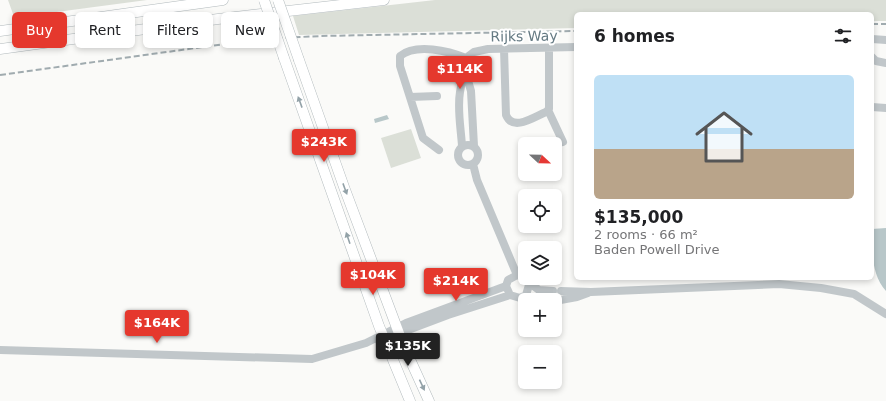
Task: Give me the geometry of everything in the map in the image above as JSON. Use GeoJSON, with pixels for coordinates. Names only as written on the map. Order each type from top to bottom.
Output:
{"type":"FeatureCollection","features":[{"type":"Feature","properties":{"kind":"main road"},"geometry":{"type":"LineString","coordinates":[[1,31],[223,0]]}},
{"type":"Feature","properties":{"kind":"main road"},"geometry":{"type":"LineString","coordinates":[[264,0],[383,337],[410,401]]}},
{"type":"Feature","properties":{"kind":"main road"},"geometry":{"type":"LineString","coordinates":[[278,0],[344,188],[398,331],[429,401]]}},
{"type":"Feature","properties":{"kind":"main road"},"geometry":{"type":"LineString","coordinates":[[0,49],[218,19],[384,0]]}},
{"type":"Feature","properties":{"kind":"street"},"geometry":{"type":"LineString","coordinates":[[874,39],[886,40]]}},
{"type":"Feature","properties":{"kind":"street","name":"Rijks Way"},"geometry":{"type":"LineString","coordinates":[[466,58],[481,50],[574,47]]}},
{"type":"Feature","properties":{"kind":"street"},"geometry":{"type":"LineString","coordinates":[[549,48],[550,105],[548,110],[563,142]]}},
{"type":"Feature","properties":{"kind":"street"},"geometry":{"type":"LineString","coordinates":[[504,49],[505,112],[508,119],[514,123],[520,123],[548,110]]}},
{"type":"Feature","properties":{"kind":"street"},"geometry":{"type":"LineString","coordinates":[[440,150],[423,138],[400,66],[400,56],[403,54],[417,51],[441,50],[466,58],[466,74],[471,91],[474,146],[478,155],[473,164],[477,180],[518,265]]}},
{"type":"Feature","properties":{"kind":"street"},"geometry":{"type":"LineString","coordinates":[[874,59],[876,61],[886,62]]}},
{"type":"Feature","properties":{"kind":"street"},"geometry":{"type":"LineString","coordinates":[[466,74],[460,92],[462,146],[458,153],[458,159],[466,165],[473,164]]}},
{"type":"Feature","properties":{"kind":"street"},"geometry":{"type":"LineString","coordinates":[[410,97],[437,96]]}},
{"type":"Feature","properties":{"kind":"street"},"geometry":{"type":"LineString","coordinates":[[874,107],[886,108]]}},
{"type":"Feature","properties":{"kind":"street"},"geometry":{"type":"LineString","coordinates":[[460,116],[472,116]]}},
{"type":"Feature","properties":{"kind":"street"},"geometry":{"type":"LineString","coordinates":[[462,146],[467,144],[474,146]]}},
{"type":"Feature","properties":{"kind":"street"},"geometry":{"type":"LineString","coordinates":[[0,350],[312,359],[383,337],[506,286],[511,277],[518,278]]}},
{"type":"Feature","properties":{"kind":"street"},"geometry":{"type":"LineString","coordinates":[[533,285],[539,290],[591,292],[779,284],[821,288],[854,294],[886,314]]}},
{"type":"Feature","properties":{"kind":"street"},"geometry":{"type":"LineString","coordinates":[[506,286],[510,295],[518,298]]}},
{"type":"Feature","properties":{"kind":"street"},"geometry":{"type":"LineString","coordinates":[[562,300],[577,297],[591,292]]}},
{"type":"Feature","properties":{"kind":"street"},"geometry":{"type":"LineString","coordinates":[[398,331],[510,295]]}},
{"type":"Feature","properties":{"kind":"shaded area"},"geometry":{"type":"Polygon","coordinates":[[[8,0],[147,0],[57,12],[12,12],[8,0]]]}},
{"type":"Feature","properties":{"kind":"shaded area"},"geometry":{"type":"Polygon","coordinates":[[[435,0],[886,0],[886,21],[874,21],[874,12],[574,12],[574,28],[299,35],[293,16],[435,0]]]}},
{"type":"Feature","properties":{"kind":"shaded area"},"geometry":{"type":"Polygon","coordinates":[[[387,115],[389,119],[375,123],[374,119],[387,115]]]}},
{"type":"Feature","properties":{"kind":"shaded area"},"geometry":{"type":"Polygon","coordinates":[[[411,129],[421,158],[391,168],[381,138],[411,129]]]}},
{"type":"Feature","properties":{"kind":"shaded area"},"geometry":{"type":"Polygon","coordinates":[[[886,228],[886,291],[877,277],[874,266],[874,229],[886,228]]]}},
{"type":"Feature","properties":{"kind":"railway"},"geometry":{"type":"LineString","coordinates":[[874,24],[886,24]]}},
{"type":"Feature","properties":{"kind":"railway"},"geometry":{"type":"LineString","coordinates":[[0,75],[261,39],[321,36],[574,31]]}}]}
